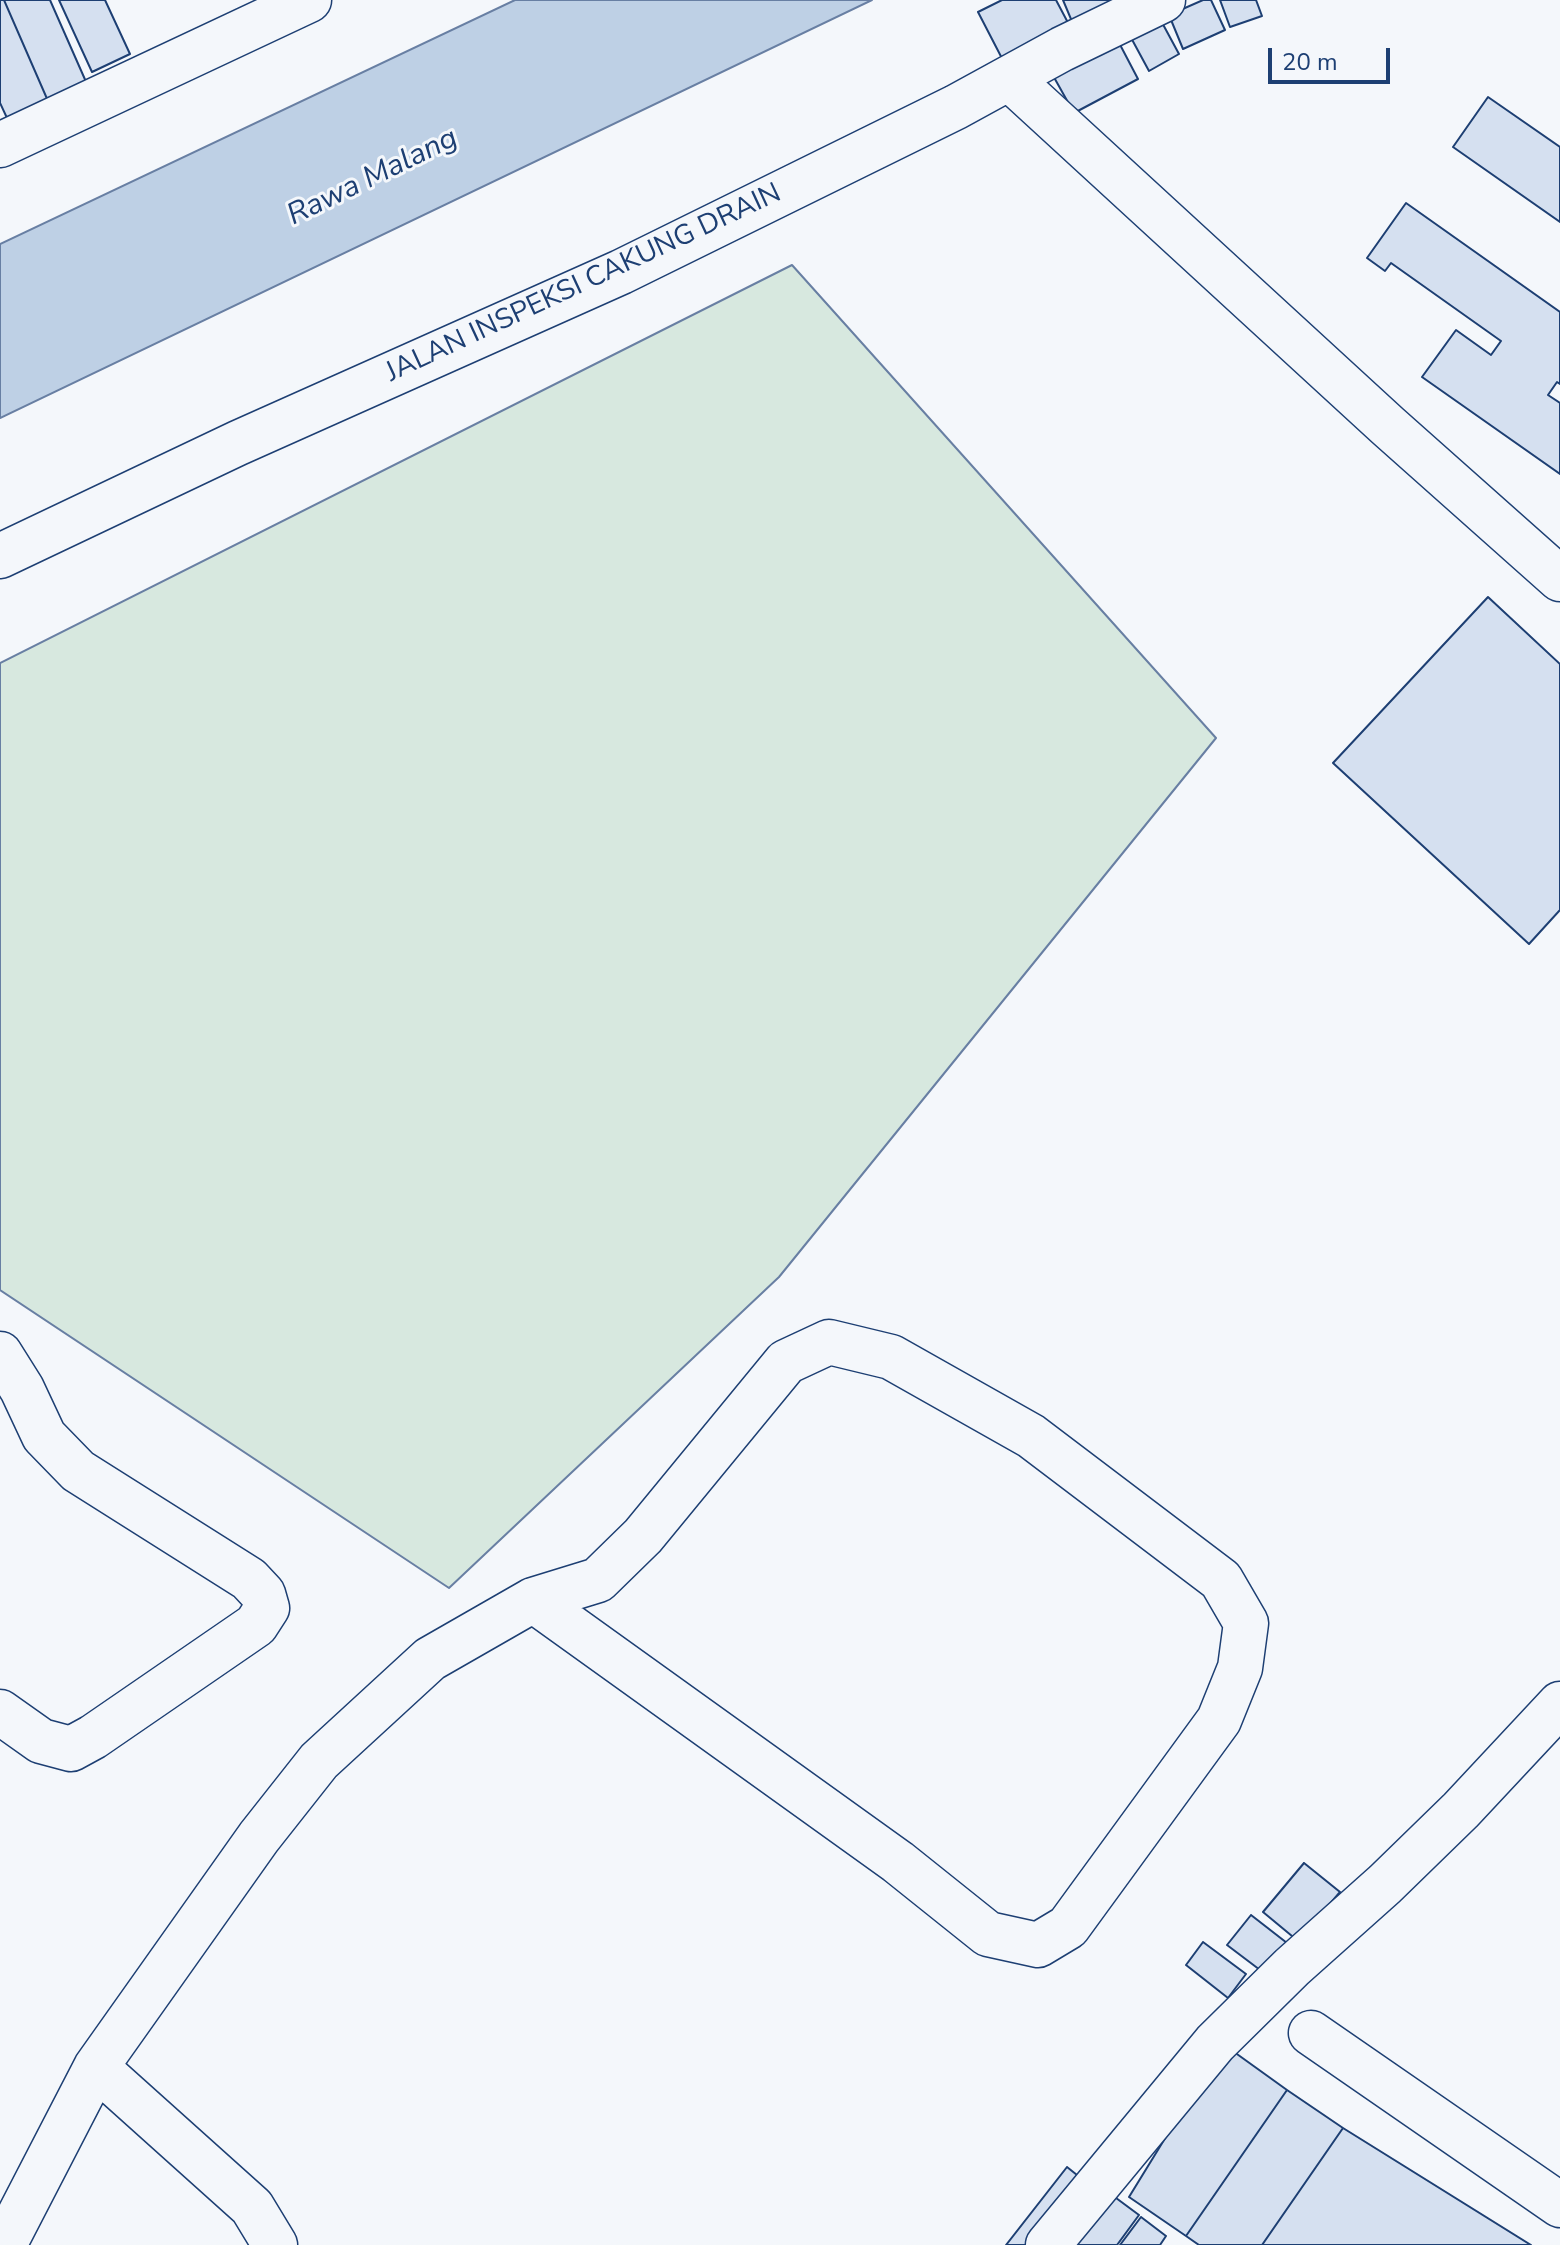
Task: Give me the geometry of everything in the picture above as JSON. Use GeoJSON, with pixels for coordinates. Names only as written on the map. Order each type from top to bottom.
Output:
{"type":"FeatureCollection","features":[{"type":"Feature","properties":{"kind":"street"},"geometry":{"type":"LineString","coordinates":[[0,145],[264,10],[309,0]]}},
{"type":"Feature","properties":{"kind":"street","name":"JALAN INSPEKSI CAKUNG DRAIN"},"geometry":{"type":"LineString","coordinates":[[0,556],[238,443],[621,272],[956,107],[1062,49],[1163,0]]}},
{"type":"Feature","properties":{"kind":"street"},"geometry":{"type":"LineString","coordinates":[[1009,78],[1301,348],[1560,579]]}},
{"type":"Feature","properties":{"kind":"street"},"geometry":{"type":"LineString","coordinates":[[4,2245],[96,2067],[259,1837],[319,1761],[430,1659],[533,1600],[598,1580],[643,1536],[786,1362],[829,1342],[891,1357],[1031,1436],[1221,1580],[1246,1623],[1240,1668],[1219,1720],[1068,1927],[1038,1945],[988,1934],[898,1862],[533,1600]]}},
{"type":"Feature","properties":{"kind":"street"},"geometry":{"type":"LineString","coordinates":[[0,1712],[41,1741],[71,1749],[256,1625],[267,1608],[263,1594],[249,1579],[78,1471],[44,1436],[22,1389],[1,1358]]}},
{"type":"Feature","properties":{"kind":"street"},"geometry":{"type":"LineString","coordinates":[[1048,2245],[1215,2043],[1461,1810],[1560,1704]]}},
{"type":"Feature","properties":{"kind":"street"},"geometry":{"type":"LineString","coordinates":[[1311,2033],[1560,2205]]}},
{"type":"Feature","properties":{"kind":"street"},"geometry":{"type":"LineString","coordinates":[[96,2067],[252,2207],[275,2245]]}},
{"type":"Feature","properties":{"kind":"shaded area"},"geometry":{"type":"Polygon","coordinates":[[[792,265],[1216,738],[779,1277],[449,1588],[0,1290],[0,663],[792,265]]]}},
{"type":"Feature","properties":{"kind":"water","name":"Rawa Malang"},"geometry":{"type":"Polygon","coordinates":[[[515,0],[872,0],[0,418],[0,244],[515,0]]]}},
{"type":"Feature","properties":{"kind":"building"},"geometry":{"type":"Polygon","coordinates":[[[0,0],[4,0],[48,101],[7,118],[0,103],[0,0]]]}},
{"type":"Feature","properties":{"kind":"building"},"geometry":{"type":"Polygon","coordinates":[[[4,0],[50,0],[87,84],[48,101],[4,0]]]}},
{"type":"Feature","properties":{"kind":"building"},"geometry":{"type":"Polygon","coordinates":[[[59,0],[105,0],[130,54],[92,72],[59,0]]]}},
{"type":"Feature","properties":{"kind":"building"},"geometry":{"type":"Polygon","coordinates":[[[1002,0],[1056,0],[1075,36],[1008,70],[978,12],[1002,0]]]}},
{"type":"Feature","properties":{"kind":"building"},"geometry":{"type":"Polygon","coordinates":[[[1063,0],[1115,0],[1076,31],[1063,0]]]}},
{"type":"Feature","properties":{"kind":"building"},"geometry":{"type":"Polygon","coordinates":[[[1203,0],[1211,0],[1225,30],[1183,49],[1169,15],[1203,0]]]}},
{"type":"Feature","properties":{"kind":"building"},"geometry":{"type":"Polygon","coordinates":[[[1220,0],[1256,0],[1262,16],[1230,27],[1220,0]]]}},
{"type":"Feature","properties":{"kind":"building"},"geometry":{"type":"Polygon","coordinates":[[[1159,17],[1179,54],[1149,71],[1129,34],[1159,17]]]}},
{"type":"Feature","properties":{"kind":"building"},"geometry":{"type":"Polygon","coordinates":[[[1116,37],[1138,79],[1074,113],[1051,72],[1116,37]]]}},
{"type":"Feature","properties":{"kind":"building"},"geometry":{"type":"Polygon","coordinates":[[[1488,97],[1560,147],[1560,222],[1453,147],[1488,97]]]}},
{"type":"Feature","properties":{"kind":"building"},"geometry":{"type":"Polygon","coordinates":[[[1406,203],[1560,312],[1560,384],[1557,382],[1548,395],[1560,403],[1560,474],[1422,377],[1456,330],[1491,355],[1501,341],[1391,263],[1385,271],[1367,258],[1406,203]]]}},
{"type":"Feature","properties":{"kind":"building"},"geometry":{"type":"Polygon","coordinates":[[[1488,597],[1560,664],[1560,910],[1529,944],[1333,763],[1488,597]]]}},
{"type":"Feature","properties":{"kind":"building"},"geometry":{"type":"Polygon","coordinates":[[[1304,1863],[1340,1892],[1298,1941],[1263,1912],[1304,1863]]]}},
{"type":"Feature","properties":{"kind":"building"},"geometry":{"type":"Polygon","coordinates":[[[1251,1915],[1287,1943],[1264,1973],[1227,1945],[1251,1915]]]}},
{"type":"Feature","properties":{"kind":"building"},"geometry":{"type":"Polygon","coordinates":[[[1203,1942],[1246,1974],[1228,1998],[1186,1965],[1203,1942]]]}},
{"type":"Feature","properties":{"kind":"building"},"geometry":{"type":"Polygon","coordinates":[[[1223,2044],[1287,2090],[1186,2236],[1129,2197],[1223,2044]]]}},
{"type":"Feature","properties":{"kind":"building"},"geometry":{"type":"Polygon","coordinates":[[[1287,2090],[1343,2128],[1262,2245],[1199,2245],[1186,2236],[1287,2090]]]}},
{"type":"Feature","properties":{"kind":"building"},"geometry":{"type":"Polygon","coordinates":[[[1343,2128],[1531,2245],[1262,2245],[1343,2128]]]}},
{"type":"Feature","properties":{"kind":"building"},"geometry":{"type":"Polygon","coordinates":[[[1067,2167],[1087,2183],[1038,2245],[1006,2245],[1067,2167]]]}},
{"type":"Feature","properties":{"kind":"building"},"geometry":{"type":"Polygon","coordinates":[[[1112,2195],[1139,2215],[1117,2245],[1075,2245],[1112,2195]]]}},
{"type":"Feature","properties":{"kind":"building"},"geometry":{"type":"Polygon","coordinates":[[[1141,2217],[1166,2236],[1160,2245],[1120,2245],[1141,2217]]]}}]}
